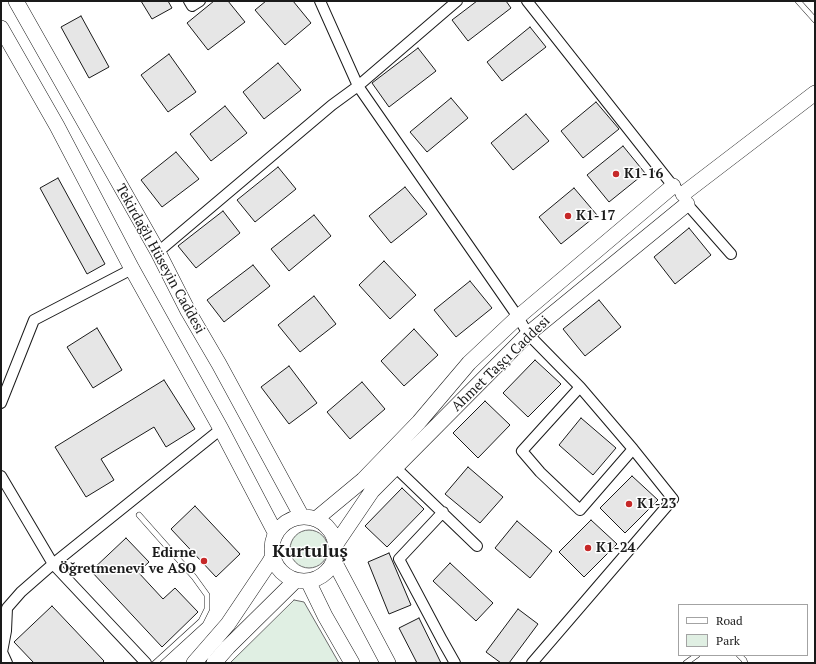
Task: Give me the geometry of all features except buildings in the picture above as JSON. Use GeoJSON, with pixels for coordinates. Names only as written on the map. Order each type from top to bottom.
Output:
{"type":"FeatureCollection","features":[{"type":"Feature","properties":{"kind":"main road","name":"Tekirdağlı Hüseyin Caddesi"},"geometry":{"type":"LineString","coordinates":[[16,1],[158,252],[188,311],[309,518]]}},
{"type":"Feature","properties":{"kind":"main road"},"geometry":{"type":"LineString","coordinates":[[1,28],[57,126],[132,269],[221,430],[276,534]]}},
{"type":"Feature","properties":{"kind":"main road"},"geometry":{"type":"LineString","coordinates":[[681,195],[815,93]]}},
{"type":"Feature","properties":{"kind":"main road","name":"Ahmet Taşçı Caddesi"},"geometry":{"type":"LineString","coordinates":[[309,518],[363,480],[419,422],[469,363],[518,317],[681,195]]}},
{"type":"Feature","properties":{"kind":"main road","name":"Ahmet Taşçı Caddesi"},"geometry":{"type":"LineString","coordinates":[[336,544],[372,491],[395,467],[528,334],[681,195]]}},
{"type":"Feature","properties":{"kind":"main road"},"geometry":{"type":"LineString","coordinates":[[309,518],[325,525],[332,534],[336,544],[334,561],[324,575],[316,579],[302,580],[288,577],[276,564],[272,549],[273,541],[282,526],[292,520],[309,518]]}},
{"type":"Feature","properties":{"kind":"main road"},"geometry":{"type":"LineString","coordinates":[[194,663],[228,624],[270,563],[273,556]]}},
{"type":"Feature","properties":{"kind":"main road"},"geometry":{"type":"LineString","coordinates":[[334,561],[388,663]]}},
{"type":"Feature","properties":{"kind":"main road"},"geometry":{"type":"LineString","coordinates":[[214,663],[228,647],[302,580]]}},
{"type":"Feature","properties":{"kind":"main road"},"geometry":{"type":"LineString","coordinates":[[302,580],[352,663]]}},
{"type":"Feature","properties":{"kind":"street"},"geometry":{"type":"LineString","coordinates":[[189,1],[192,6],[200,1]]}},
{"type":"Feature","properties":{"kind":"street"},"geometry":{"type":"LineString","coordinates":[[320,1],[358,86],[518,317],[528,334],[580,387],[673,499],[532,663]]}},
{"type":"Feature","properties":{"kind":"street"},"geometry":{"type":"LineString","coordinates":[[158,252],[332,105],[358,86],[457,1]]}},
{"type":"Feature","properties":{"kind":"street"},"geometry":{"type":"LineString","coordinates":[[527,1],[681,195],[731,254]]}},
{"type":"Feature","properties":{"kind":"street"},"geometry":{"type":"LineString","coordinates":[[1,404],[34,320],[132,269]]}},
{"type":"Feature","properties":{"kind":"street"},"geometry":{"type":"LineString","coordinates":[[580,387],[522,451],[540,472],[580,510],[633,450]]}},
{"type":"Feature","properties":{"kind":"street"},"geometry":{"type":"LineString","coordinates":[[7,663],[2,652],[6,631],[7,608],[21,592],[53,564],[221,430]]}},
{"type":"Feature","properties":{"kind":"street"},"geometry":{"type":"LineString","coordinates":[[395,467],[477,546]]}},
{"type":"Feature","properties":{"kind":"street"},"geometry":{"type":"LineString","coordinates":[[1,476],[53,564],[146,663]]}},
{"type":"Feature","properties":{"kind":"street"},"geometry":{"type":"LineString","coordinates":[[442,512],[399,559],[455,663]]}},
{"type":"Feature","properties":{"kind":"lane"},"geometry":{"type":"LineString","coordinates":[[798,1],[815,20]]}},
{"type":"Feature","properties":{"kind":"lane"},"geometry":{"type":"LineString","coordinates":[[139,515],[194,577],[207,595],[207,609],[201,621],[155,663]]}},
{"type":"Feature","properties":{"kind":"lane"},"geometry":{"type":"LineString","coordinates":[[686,663],[696,656]]}},
{"type":"Feature","properties":{"kind":"green space"},"geometry":{"type":"Polygon","coordinates":[[[305,530],[313,530],[325,539],[328,549],[325,559],[319,565],[313,568],[305,568],[293,559],[290,553],[290,545],[299,533],[305,530]]]}},
{"type":"Feature","properties":{"kind":"green space"},"geometry":{"type":"Polygon","coordinates":[[[294,600],[304,602],[339,663],[230,663],[294,600]]]}},
{"type":"Feature","properties":{"kind":"place","name":"K1-16"},"geometry":{"type":"Point","coordinates":[616,174]}},
{"type":"Feature","properties":{"kind":"place","name":"K1-17"},"geometry":{"type":"Point","coordinates":[568,216]}},
{"type":"Feature","properties":{"kind":"place","name":"K1-23"},"geometry":{"type":"Point","coordinates":[629,504]}},
{"type":"Feature","properties":{"kind":"place","name":"K1-24"},"geometry":{"type":"Point","coordinates":[588,548]}},
{"type":"Feature","properties":{"kind":"place","name":"Edirne Öğretmenevi ve ASO"},"geometry":{"type":"Point","coordinates":[204,561]}},
{"type":"Feature","properties":{"kind":"district","name":"Kurtuluş"},"geometry":{"type":"Point","coordinates":[310,552]}}]}
